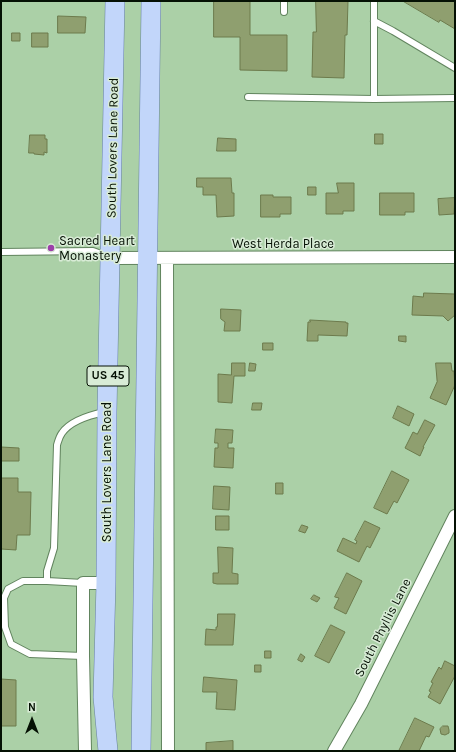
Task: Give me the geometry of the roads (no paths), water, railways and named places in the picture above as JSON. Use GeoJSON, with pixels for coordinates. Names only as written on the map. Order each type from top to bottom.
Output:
{"type":"FeatureCollection","features":[{"type":"Feature","properties":{"kind":"main road","name":"South Lovers Lane Road"},"geometry":{"type":"LineString","coordinates":[[108,751],[103,697],[115,1]]}},
{"type":"Feature","properties":{"kind":"main road","name":"US 45"},"geometry":{"type":"LineString","coordinates":[[142,751],[151,1]]}},
{"type":"Feature","properties":{"kind":"street","name":"West Herda Place"},"geometry":{"type":"LineString","coordinates":[[111,258],[455,257]]}},
{"type":"Feature","properties":{"kind":"street"},"geometry":{"type":"LineString","coordinates":[[167,258],[168,751]]}},
{"type":"Feature","properties":{"kind":"street","name":"South Phyllis Lane"},"geometry":{"type":"LineString","coordinates":[[334,751],[361,704],[455,516]]}},
{"type":"Feature","properties":{"kind":"street"},"geometry":{"type":"LineString","coordinates":[[85,751],[83,584],[106,583]]}},
{"type":"Feature","properties":{"kind":"lane"},"geometry":{"type":"LineString","coordinates":[[284,1],[284,12]]}},
{"type":"Feature","properties":{"kind":"lane"},"geometry":{"type":"LineString","coordinates":[[374,1],[374,98]]}},
{"type":"Feature","properties":{"kind":"lane"},"geometry":{"type":"LineString","coordinates":[[374,21],[455,68]]}},
{"type":"Feature","properties":{"kind":"lane"},"geometry":{"type":"LineString","coordinates":[[248,97],[455,98]]}},
{"type":"Feature","properties":{"kind":"lane"},"geometry":{"type":"LineString","coordinates":[[1,252],[93,251],[111,258]]}},
{"type":"Feature","properties":{"kind":"lane"},"geometry":{"type":"LineString","coordinates":[[46,581],[47,570],[54,548],[57,446],[62,434],[68,426],[80,419],[107,412]]}},
{"type":"Feature","properties":{"kind":"lane"},"geometry":{"type":"LineString","coordinates":[[83,584],[23,581],[8,589],[4,598],[5,627],[11,644],[30,654],[83,656]]}},
{"type":"Feature","properties":{"kind":"place","name":"Sacred Heart Monastery"},"geometry":{"type":"Point","coordinates":[51,248]}}]}
